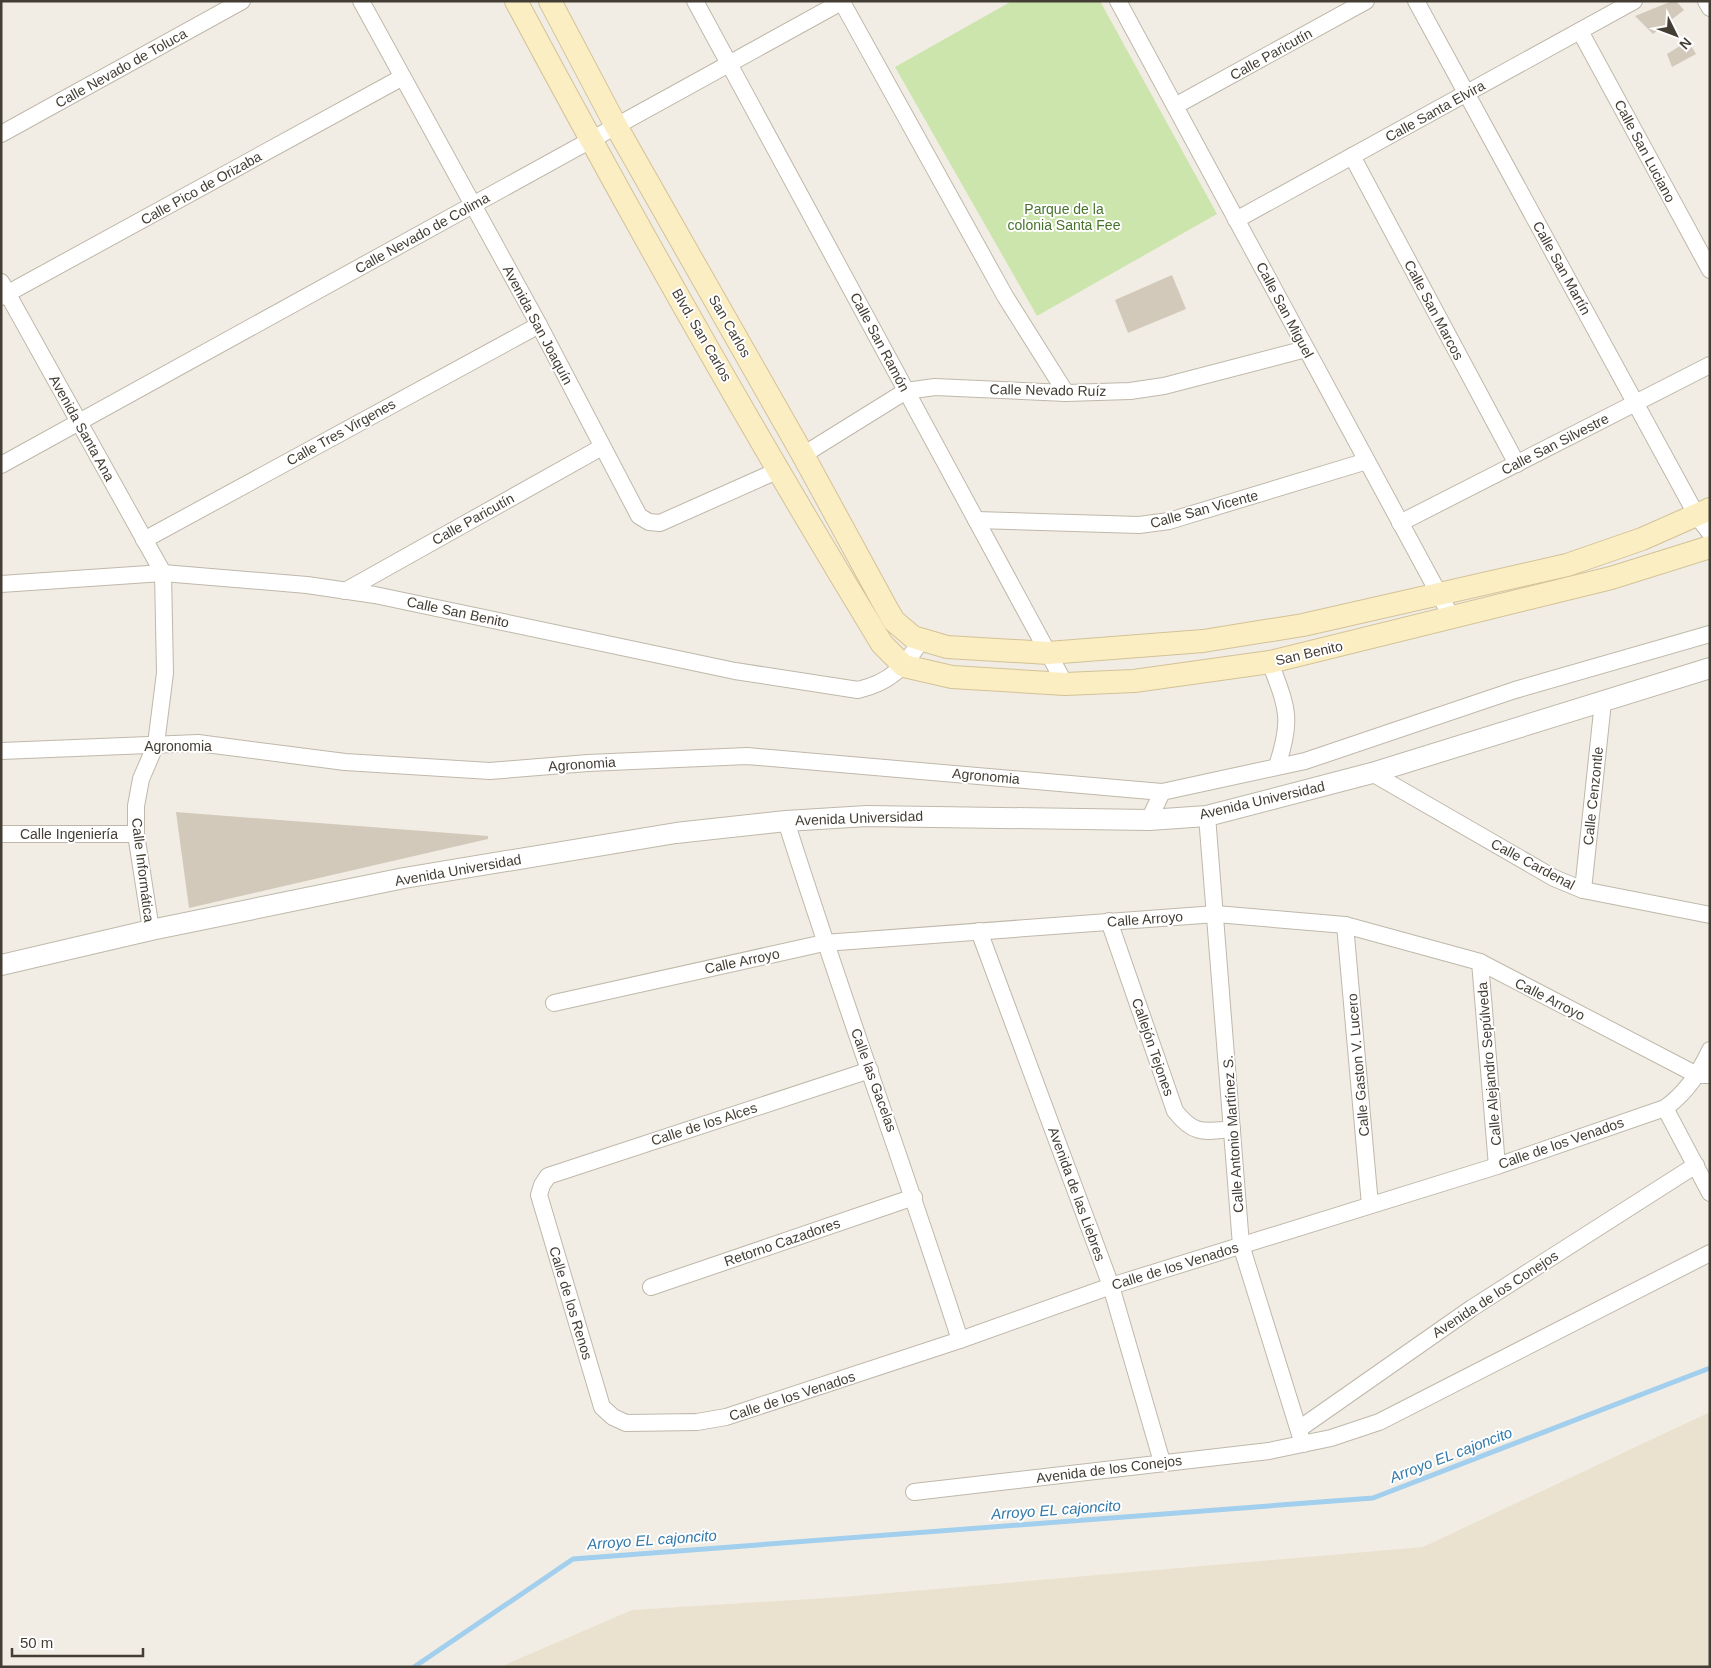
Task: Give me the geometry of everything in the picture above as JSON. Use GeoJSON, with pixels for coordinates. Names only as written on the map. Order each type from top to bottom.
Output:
{"type":"FeatureCollection","features":[{"type":"Feature","properties":{"kind":"main road","name":"Blvd. San Carlos"},"geometry":{"type":"LineString","coordinates":[[516,1],[590,140],[779,470],[882,644],[901,664]]}},
{"type":"Feature","properties":{"kind":"main road","name":"San Carlos"},"geometry":{"type":"LineString","coordinates":[[550,1],[616,126],[803,455],[894,621],[903,631],[921,640]]}},
{"type":"Feature","properties":{"kind":"main road","name":"San Benito"},"geometry":{"type":"LineString","coordinates":[[921,640],[947,647],[1048,653],[1203,641],[1303,625],[1567,566],[1705,519]]}},
{"type":"Feature","properties":{"kind":"main road","name":"San Benito"},"geometry":{"type":"LineString","coordinates":[[901,664],[952,676],[1065,684],[1134,681],[1270,662],[1611,578],[1710,547]]}},
{"type":"Feature","properties":{"kind":"street","name":"Calle Nevado de Toluca"},"geometry":{"type":"LineString","coordinates":[[1,134],[242,1]]}},
{"type":"Feature","properties":{"kind":"street","name":"Avenida San Joaquín"},"geometry":{"type":"LineString","coordinates":[[361,1],[401,78],[539,325],[639,516],[649,522],[660,523],[779,470]]}},
{"type":"Feature","properties":{"kind":"street","name":"Calle San Ramón"},"geometry":{"type":"LineString","coordinates":[[694,1],[730,64],[1065,684]]}},
{"type":"Feature","properties":{"kind":"street","name":"Calle Nevado de Colima"},"geometry":{"type":"LineString","coordinates":[[1,465],[842,1]]}},
{"type":"Feature","properties":{"kind":"street"},"geometry":{"type":"LineString","coordinates":[[842,1],[1005,296],[1066,393]]}},
{"type":"Feature","properties":{"kind":"street","name":"Calle San Miguel"},"geometry":{"type":"LineString","coordinates":[[1118,1],[1452,618]]}},
{"type":"Feature","properties":{"kind":"street","name":"Calle Paricutín"},"geometry":{"type":"LineString","coordinates":[[1175,106],[1366,1]]}},
{"type":"Feature","properties":{"kind":"street","name":"Calle San Martín"},"geometry":{"type":"LineString","coordinates":[[1416,1],[1636,403],[1705,519]]}},
{"type":"Feature","properties":{"kind":"street","name":"Calle Santa Elvira"},"geometry":{"type":"LineString","coordinates":[[1236,220],[1634,1]]}},
{"type":"Feature","properties":{"kind":"street"},"geometry":{"type":"LineString","coordinates":[[1706,1],[1710,8]]}},
{"type":"Feature","properties":{"kind":"street","name":"Calle San Luciano"},"geometry":{"type":"LineString","coordinates":[[1580,31],[1710,270]]}},
{"type":"Feature","properties":{"kind":"street","name":"Calle Pico de Orizaba"},"geometry":{"type":"LineString","coordinates":[[3,291],[401,78]]}},
{"type":"Feature","properties":{"kind":"street","name":"Calle San Marcos"},"geometry":{"type":"LineString","coordinates":[[1352,156],[1517,464]]}},
{"type":"Feature","properties":{"kind":"street","name":"Avenida Santa Ana"},"geometry":{"type":"LineString","coordinates":[[3,291],[79,422],[163,574]]}},
{"type":"Feature","properties":{"kind":"street","name":"Calle Tres Virgenes"},"geometry":{"type":"LineString","coordinates":[[144,540],[539,325]]}},
{"type":"Feature","properties":{"kind":"street","name":"Calle Nevado Ruíz"},"geometry":{"type":"LineString","coordinates":[[803,455],[906,391],[935,387],[1066,393],[1130,391],[1164,386],[1306,349]]}},
{"type":"Feature","properties":{"kind":"street","name":"Calle San Silvestre"},"geometry":{"type":"LineString","coordinates":[[1400,523],[1710,365]]}},
{"type":"Feature","properties":{"kind":"street","name":"Calle Paricutín"},"geometry":{"type":"LineString","coordinates":[[345,591],[602,447]]}},
{"type":"Feature","properties":{"kind":"street","name":"Calle San Vicente"},"geometry":{"type":"LineString","coordinates":[[976,520],[1139,525],[1169,521],[1367,461]]}},
{"type":"Feature","properties":{"kind":"street","name":"Calle San Benito"},"geometry":{"type":"LineString","coordinates":[[1,584],[163,574],[345,591],[735,671],[858,690],[882,682],[901,664]]}},
{"type":"Feature","properties":{"kind":"street","name":"Calle Informática"},"geometry":{"type":"LineString","coordinates":[[151,930],[136,834],[136,806],[141,779],[156,744],[166,650],[163,574]]}},
{"type":"Feature","properties":{"kind":"street"},"geometry":{"type":"LineString","coordinates":[[1148,820],[1162,792],[1328,754],[1515,690],[1710,634]]}},
{"type":"Feature","properties":{"kind":"street"},"geometry":{"type":"LineString","coordinates":[[901,664],[921,640]]}},
{"type":"Feature","properties":{"kind":"street"},"geometry":{"type":"LineString","coordinates":[[1270,662],[1283,696],[1288,721],[1285,741],[1276,766]]}},
{"type":"Feature","properties":{"kind":"street","name":"Avenida Universidad"},"geometry":{"type":"LineString","coordinates":[[1,964],[151,930],[404,878],[676,833],[786,821],[867,816],[1148,820],[1207,816],[1372,773],[1710,668]]}},
{"type":"Feature","properties":{"kind":"street","name":"Calle Cenzontle"},"geometry":{"type":"LineString","coordinates":[[1583,890],[1603,702]]}},
{"type":"Feature","properties":{"kind":"street","name":"Agronomia"},"geometry":{"type":"LineString","coordinates":[[1,751],[198,743],[345,762],[490,771],[588,762],[747,756],[1162,792]]}},
{"type":"Feature","properties":{"kind":"street","name":"Calle Cardenal"},"geometry":{"type":"LineString","coordinates":[[1372,773],[1554,878],[1583,890],[1710,915]]}},
{"type":"Feature","properties":{"kind":"street","name":"Calle Antonio Martínez S."},"geometry":{"type":"LineString","coordinates":[[1207,816],[1241,1245],[1301,1436]]}},
{"type":"Feature","properties":{"kind":"street","name":"Calle las Gacelas"},"geometry":{"type":"LineString","coordinates":[[786,821],[824,943],[914,1197],[960,1340]]}},
{"type":"Feature","properties":{"kind":"street","name":"Calle Ingeniería"},"geometry":{"type":"LineString","coordinates":[[1,834],[136,834]]}},
{"type":"Feature","properties":{"kind":"street","name":"Calle Arroyo"},"geometry":{"type":"LineString","coordinates":[[554,1003],[824,943],[1216,914],[1345,925],[1480,962],[1704,1075]]}},
{"type":"Feature","properties":{"kind":"street","name":"Callejón Tejones"},"geometry":{"type":"LineString","coordinates":[[1110,922],[1175,1111],[1192,1129],[1208,1132],[1232,1129]]}},
{"type":"Feature","properties":{"kind":"street","name":"Calle Gaston V. Lucero"},"geometry":{"type":"LineString","coordinates":[[1345,925],[1370,1206]]}},
{"type":"Feature","properties":{"kind":"street","name":"Avenida de las Liebres"},"geometry":{"type":"LineString","coordinates":[[979,931],[1111,1286],[1162,1462]]}},
{"type":"Feature","properties":{"kind":"street","name":"Calle Alejandro Sepúlveda"},"geometry":{"type":"LineString","coordinates":[[1480,962],[1497,1166]]}},
{"type":"Feature","properties":{"kind":"street","name":"Calle de los Venados"},"geometry":{"type":"LineString","coordinates":[[613,1417],[626,1423],[697,1422],[726,1417],[960,1340],[1111,1286],[1497,1166],[1664,1108],[1680,1097],[1704,1075],[1710,1050]]}},
{"type":"Feature","properties":{"kind":"street","name":"Calle de los Alces"},"geometry":{"type":"LineString","coordinates":[[542,1185],[548,1176],[558,1172],[870,1070]]}},
{"type":"Feature","properties":{"kind":"street"},"geometry":{"type":"LineString","coordinates":[[1664,1108],[1710,1193]]}},
{"type":"Feature","properties":{"kind":"street","name":"Avenida de los Conejos"},"geometry":{"type":"LineString","coordinates":[[914,1492],[1269,1451],[1301,1436],[1472,1308],[1696,1165]]}},
{"type":"Feature","properties":{"kind":"street","name":"Calle de los Renos"},"geometry":{"type":"LineString","coordinates":[[542,1185],[539,1196],[602,1407],[613,1417]]}},
{"type":"Feature","properties":{"kind":"street","name":"Retorno Cazadores"},"geometry":{"type":"LineString","coordinates":[[651,1287],[914,1197]]}},
{"type":"Feature","properties":{"kind":"street"},"geometry":{"type":"LineString","coordinates":[[1301,1436],[1330,1438],[1379,1422],[1710,1253]]}},
{"type":"Feature","properties":{"kind":"shaded area"},"geometry":{"type":"Polygon","coordinates":[[[1710,1412],[1710,1667],[500,1667],[632,1610],[843,1597],[1423,1547],[1710,1412]]]}},
{"type":"Feature","properties":{"kind":"green space","name":"Parque de la colonia Santa Fee"},"geometry":{"type":"Polygon","coordinates":[[[1012,1],[1100,1],[1217,214],[1037,316],[895,67],[1012,1]]]}},
{"type":"Feature","properties":{"kind":"building"},"geometry":{"type":"Polygon","coordinates":[[[1676,1],[1684,10],[1653,34],[1635,16],[1676,1]]]}},
{"type":"Feature","properties":{"kind":"building"},"geometry":{"type":"Polygon","coordinates":[[[1688,41],[1696,54],[1672,67],[1667,54],[1688,41]]]}},
{"type":"Feature","properties":{"kind":"building"},"geometry":{"type":"Polygon","coordinates":[[[1172,275],[1186,309],[1128,333],[1115,300],[1172,275]]]}},
{"type":"Feature","properties":{"kind":"building"},"geometry":{"type":"Polygon","coordinates":[[[176,812],[488,836],[488,839],[189,908],[176,812]]]}},
{"type":"Feature","properties":{"kind":"waterway","name":"Arroyo EL cajoncito"},"geometry":{"type":"LineString","coordinates":[[414,1667],[573,1559],[1373,1498],[1710,1368]]}}]}
